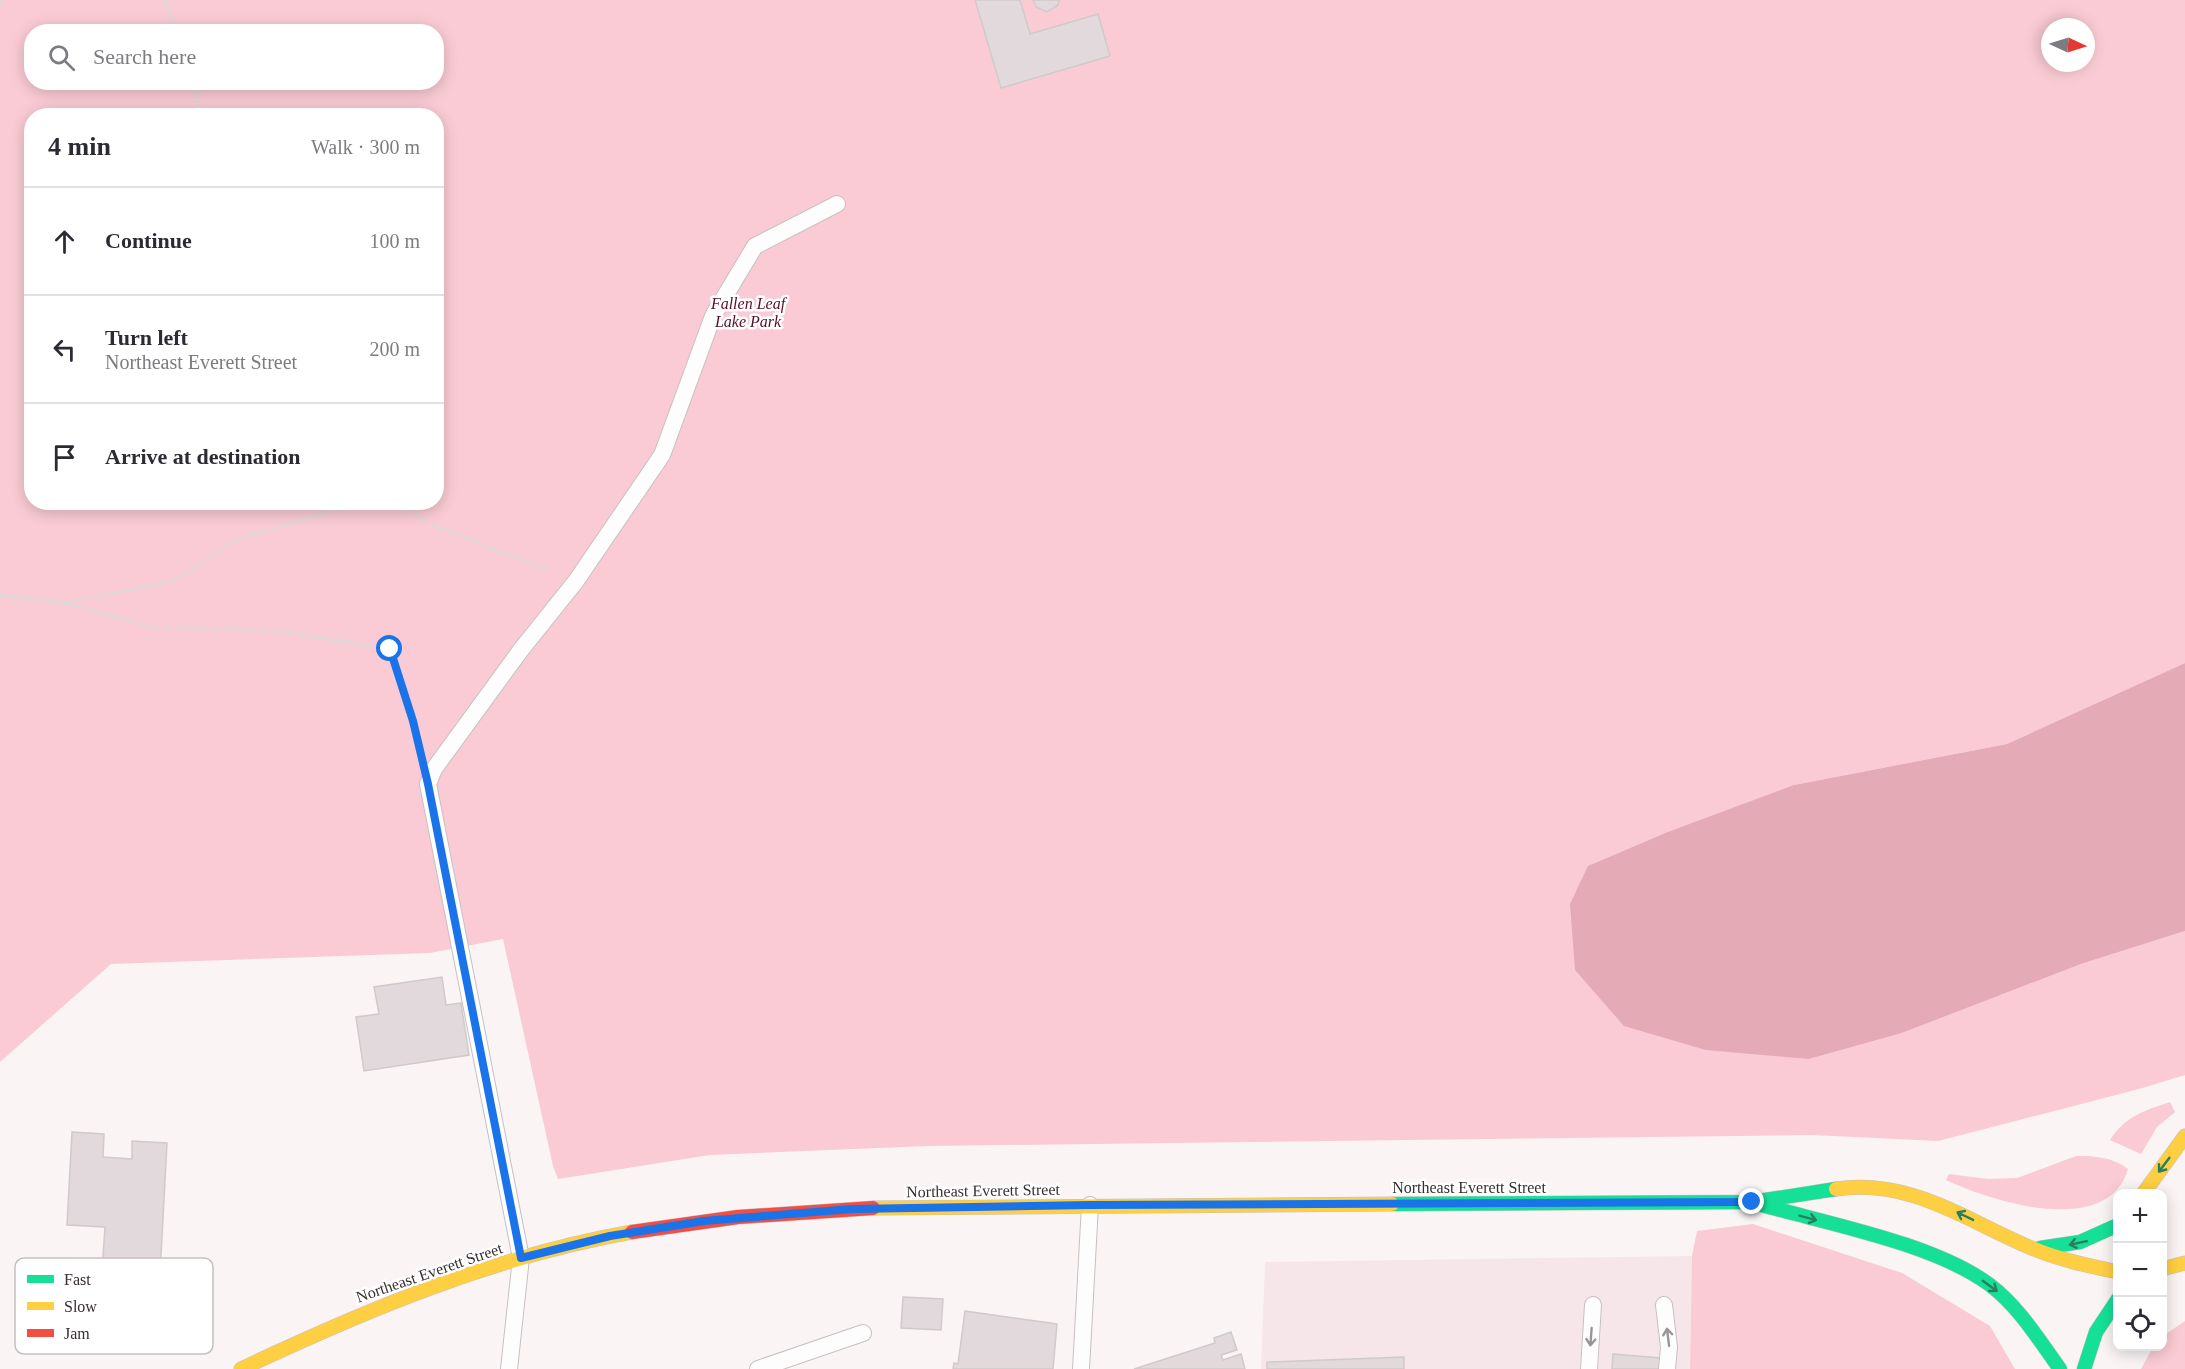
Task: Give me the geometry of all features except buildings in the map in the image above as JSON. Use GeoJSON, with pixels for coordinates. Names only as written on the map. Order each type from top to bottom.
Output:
{"type":"FeatureCollection","features":[{"type":"Feature","properties":{"kind":"main road"},"geometry":{"type":"LineString","coordinates":[[2147,1189],[2185,1136]]}},
{"type":"Feature","properties":{"kind":"main road","name":"Northeast Everett Street"},"geometry":{"type":"LineString","coordinates":[[241,1369],[385,1303],[521,1258],[610,1236],[704,1221],[852,1209],[1090,1205],[1752,1202],[1846,1188],[1886,1189],[1932,1200],[2034,1249],[2078,1264],[2113,1271]]}},
{"type":"Feature","properties":{"kind":"main road","name":"Northeast Everett Street"},"geometry":{"type":"LineString","coordinates":[[1752,1202],[1930,1254],[1989,1284],[2015,1307],[2061,1369]]}},
{"type":"Feature","properties":{"kind":"main road"},"geometry":{"type":"LineString","coordinates":[[2034,1249],[2077,1244],[2098,1238],[2113,1228]]}},
{"type":"Feature","properties":{"kind":"main road"},"geometry":{"type":"LineString","coordinates":[[2167,1267],[2185,1263]]}},
{"type":"Feature","properties":{"kind":"main road"},"geometry":{"type":"LineString","coordinates":[[2084,1369],[2089,1343],[2102,1317],[2113,1305]]}},
{"type":"Feature","properties":{"kind":"lane"},"geometry":{"type":"LineString","coordinates":[[509,1369],[521,1258],[428,784],[440,760],[576,581],[662,455],[712,316],[755,246],[837,204]]}},
{"type":"Feature","properties":{"kind":"lane"},"geometry":{"type":"LineString","coordinates":[[1081,1369],[1090,1205]]}},
{"type":"Feature","properties":{"kind":"lane"},"geometry":{"type":"LineString","coordinates":[[1589,1369],[1593,1305]]}},
{"type":"Feature","properties":{"kind":"lane"},"geometry":{"type":"LineString","coordinates":[[1664,1305],[1669,1347],[1667,1369]]}},
{"type":"Feature","properties":{"kind":"lane"},"geometry":{"type":"LineString","coordinates":[[758,1369],[863,1333]]}},
{"type":"Feature","properties":{"kind":"path"},"geometry":{"type":"LineString","coordinates":[[0,4],[6,0]]}},
{"type":"Feature","properties":{"kind":"path"},"geometry":{"type":"LineString","coordinates":[[165,0],[174,24]]}},
{"type":"Feature","properties":{"kind":"path"},"geometry":{"type":"LineString","coordinates":[[196,90],[200,108]]}},
{"type":"Feature","properties":{"kind":"path"},"geometry":{"type":"LineString","coordinates":[[64,603],[174,581],[238,538],[337,510]]}},
{"type":"Feature","properties":{"kind":"path"},"geometry":{"type":"LineString","coordinates":[[413,510],[428,523],[576,581]]}},
{"type":"Feature","properties":{"kind":"path"},"geometry":{"type":"LineString","coordinates":[[0,595],[64,603],[152,627],[279,631],[390,649],[413,721],[428,784]]}},
{"type":"Feature","properties":{"kind":"shaded area"},"geometry":{"type":"Polygon","coordinates":[[[2185,663],[2185,931],[2081,964],[1902,1033],[1809,1059],[1706,1050],[1624,1026],[1575,970],[1570,904],[1588,866],[1668,832],[1794,785],[2007,744],[2185,663]]]}},
{"type":"Feature","properties":{"kind":"shaded area"},"geometry":{"type":"Polygon","coordinates":[[[1692,1256],[1690,1369],[1261,1369],[1265,1262],[1692,1256]]]}},
{"type":"Feature","properties":{"kind":"green space","name":"Fallen Leaf Lake Park"},"geometry":{"type":"Polygon","coordinates":[[[0,0],[2185,0],[2185,663],[2007,744],[1794,785],[1809,1059],[1902,1033],[2081,964],[2185,931],[2185,1075],[1938,1141],[1812,1135],[927,1146],[710,1155],[558,1179],[553,1166],[503,939],[430,953],[111,964],[0,1062],[0,0]]]}},
{"type":"Feature","properties":{"kind":"green space"},"geometry":{"type":"Polygon","coordinates":[[[2170,1102],[2175,1112],[2157,1127],[2141,1154],[2110,1140],[2122,1125],[2136,1115],[2170,1102]]]}},
{"type":"Feature","properties":{"kind":"green space"},"geometry":{"type":"Polygon","coordinates":[[[2076,1156],[2110,1160],[2128,1169],[2113,1192],[2097,1203],[2073,1209],[2046,1209],[2018,1204],[1990,1197],[1946,1180],[1949,1174],[1988,1179],[2017,1178],[2076,1156]]]}},
{"type":"Feature","properties":{"kind":"green space"},"geometry":{"type":"Polygon","coordinates":[[[1753,1224],[1902,1273],[1990,1326],[2015,1369],[1690,1369],[1692,1256],[1697,1231],[1753,1224]]]}},
{"type":"Feature","properties":{"kind":"green space"},"geometry":{"type":"Polygon","coordinates":[[[2185,1321],[2185,1369],[2141,1369],[2151,1351],[2167,1351],[2167,1333],[2185,1321]]]}},
{"type":"Feature","properties":{"kind":"traffic: fast"},"geometry":{"type":"LineString","coordinates":[[1392,1204],[1752,1202],[1836,1189]]}},
{"type":"Feature","properties":{"kind":"traffic: fast"},"geometry":{"type":"LineString","coordinates":[[1762,1205],[1880,1237],[1941,1258],[1967,1271],[1990,1285],[2010,1303],[2060,1369]]}},
{"type":"Feature","properties":{"kind":"traffic: fast"},"geometry":{"type":"LineString","coordinates":[[2040,1248],[2080,1242],[2113,1227]]}},
{"type":"Feature","properties":{"kind":"traffic: fast"},"geometry":{"type":"LineString","coordinates":[[2084,1369],[2096,1332],[2113,1306]]}},
{"type":"Feature","properties":{"kind":"traffic: slow"},"geometry":{"type":"LineString","coordinates":[[2147,1189],[2185,1136]]}},
{"type":"Feature","properties":{"kind":"traffic: slow"},"geometry":{"type":"LineString","coordinates":[[1836,1189],[1864,1187],[1915,1196],[2044,1253],[2113,1271]]}},
{"type":"Feature","properties":{"kind":"traffic: slow"},"geometry":{"type":"LineString","coordinates":[[873,1208],[1392,1204]]}},
{"type":"Feature","properties":{"kind":"traffic: slow"},"geometry":{"type":"LineString","coordinates":[[241,1369],[336,1326],[432,1287],[531,1255],[632,1232]]}},
{"type":"Feature","properties":{"kind":"traffic: slow"},"geometry":{"type":"LineString","coordinates":[[2167,1268],[2185,1263]]}},
{"type":"Feature","properties":{"kind":"traffic: jam"},"geometry":{"type":"LineString","coordinates":[[632,1232],[738,1217],[873,1208]]}},
{"type":"Feature","properties":{"kind":"route"},"geometry":{"type":"LineString","coordinates":[[390,649],[413,721],[428,784],[521,1258],[610,1236],[704,1221],[852,1209],[1090,1205],[1752,1202]]}}]}
